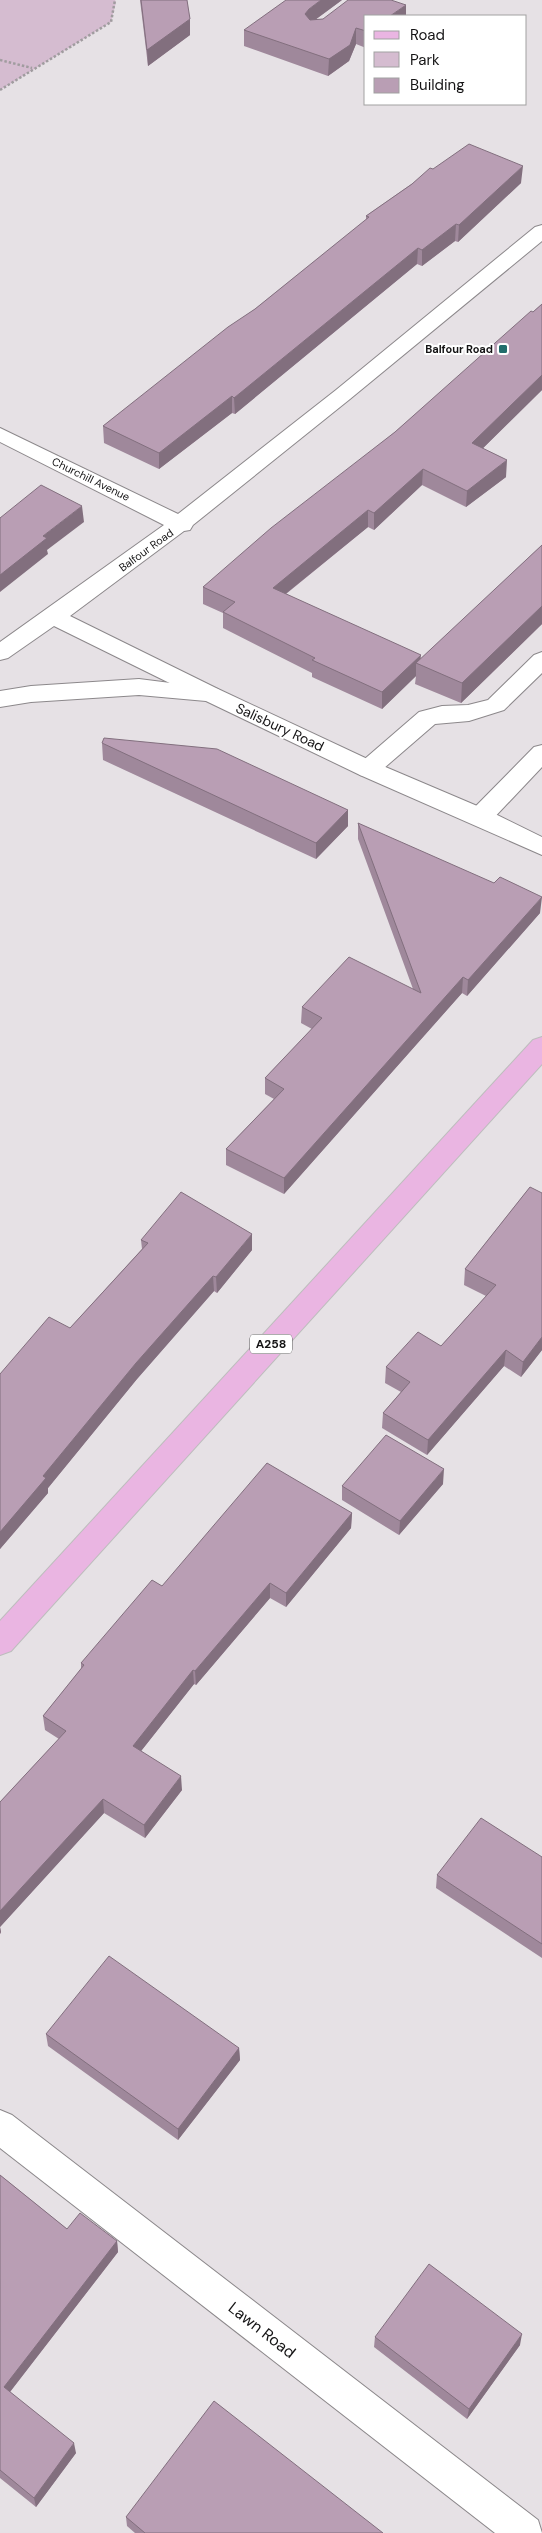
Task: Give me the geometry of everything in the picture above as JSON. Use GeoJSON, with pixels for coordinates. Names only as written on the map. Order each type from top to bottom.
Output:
{"type":"FeatureCollection","features":[{"type":"Feature","properties":{"kind":"main road","name":"A258"},"geometry":{"type":"LineString","coordinates":[[0,1642],[542,1047]]}},
{"type":"Feature","properties":{"kind":"street","name":"Balfour Road"},"geometry":{"type":"LineString","coordinates":[[0,653],[54,617],[182,525],[542,231]]}},
{"type":"Feature","properties":{"kind":"street","name":"Churchill Avenue"},"geometry":{"type":"LineString","coordinates":[[0,434],[182,525]]}},
{"type":"Feature","properties":{"kind":"street"},"geometry":{"type":"LineString","coordinates":[[54,617],[210,694]]}},
{"type":"Feature","properties":{"kind":"street"},"geometry":{"type":"LineString","coordinates":[[368,769],[427,718],[442,714],[469,713],[496,705],[542,660]]}},
{"type":"Feature","properties":{"kind":"street","name":"Salisbury Road"},"geometry":{"type":"LineString","coordinates":[[0,699],[31,694],[139,687],[210,694],[368,769],[480,817],[542,847]]}},
{"type":"Feature","properties":{"kind":"street"},"geometry":{"type":"LineString","coordinates":[[480,817],[542,753]]}},
{"type":"Feature","properties":{"kind":"street","name":"Lawn Road"},"geometry":{"type":"LineString","coordinates":[[0,2127],[525,2533]]}},
{"type":"Feature","properties":{"kind":"path"},"geometry":{"type":"LineString","coordinates":[[0,90],[32,68],[111,22],[115,0]]}},
{"type":"Feature","properties":{"kind":"path"},"geometry":{"type":"LineString","coordinates":[[0,60],[32,68]]}},
{"type":"Feature","properties":{"kind":"green space"},"geometry":{"type":"Polygon","coordinates":[[[0,0],[115,0],[116,2],[111,22],[0,90],[0,0]]]}},
{"type":"Feature","properties":{"kind":"building"},"geometry":{"type":"Polygon","coordinates":[[[141,0],[187,0],[190,19],[147,50],[141,0]]]}},
{"type":"Feature","properties":{"kind":"building"},"geometry":{"type":"Polygon","coordinates":[[[286,0],[321,0],[305,14],[310,20],[323,19],[348,0],[391,0],[406,5],[391,15],[364,15],[364,30],[356,28],[350,45],[329,59],[244,30],[286,0]]]}},
{"type":"Feature","properties":{"kind":"building"},"geometry":{"type":"Polygon","coordinates":[[[469,144],[523,166],[459,225],[456,224],[422,250],[418,248],[234,398],[232,396],[159,453],[103,426],[228,327],[255,309],[369,217],[366,216],[412,184],[430,168],[433,169],[469,144]]]}},
{"type":"Feature","properties":{"kind":"building"},"geometry":{"type":"Polygon","coordinates":[[[542,304],[542,375],[472,443],[507,460],[467,491],[423,469],[374,513],[368,510],[273,588],[421,655],[382,692],[312,660],[315,658],[223,612],[235,602],[203,587],[271,528],[395,432],[531,311],[533,312],[542,304]]]}},
{"type":"Feature","properties":{"kind":"building"},"geometry":{"type":"Polygon","coordinates":[[[41,485],[82,506],[43,536],[47,538],[0,575],[0,518],[41,485]]]}},
{"type":"Feature","properties":{"kind":"building"},"geometry":{"type":"Polygon","coordinates":[[[542,545],[542,606],[462,683],[416,663],[542,545]]]}},
{"type":"Feature","properties":{"kind":"building"},"geometry":{"type":"Polygon","coordinates":[[[104,738],[217,749],[348,810],[316,843],[102,743],[104,738]]]}},
{"type":"Feature","properties":{"kind":"building"},"geometry":{"type":"Polygon","coordinates":[[[358,823],[494,883],[500,877],[542,897],[468,980],[463,977],[284,1178],[226,1149],[284,1089],[265,1078],[322,1018],[302,1007],[349,957],[421,993],[358,823]]]}},
{"type":"Feature","properties":{"kind":"building"},"geometry":{"type":"Polygon","coordinates":[[[530,1187],[542,1193],[542,1337],[523,1362],[506,1350],[428,1440],[383,1413],[410,1382],[386,1367],[418,1332],[441,1346],[496,1285],[465,1269],[530,1187]]]}},
{"type":"Feature","properties":{"kind":"building"},"geometry":{"type":"Polygon","coordinates":[[[181,1192],[252,1234],[216,1277],[213,1276],[136,1363],[43,1476],[46,1478],[0,1532],[0,1374],[49,1317],[70,1328],[148,1243],[141,1240],[181,1192]]]}},
{"type":"Feature","properties":{"kind":"building"},"geometry":{"type":"Polygon","coordinates":[[[386,1435],[444,1469],[400,1521],[342,1486],[386,1435]]]}},
{"type":"Feature","properties":{"kind":"building"},"geometry":{"type":"Polygon","coordinates":[[[267,1463],[352,1513],[286,1593],[270,1583],[195,1671],[193,1670],[133,1746],[181,1776],[144,1825],[103,1799],[0,1911],[0,1802],[66,1731],[43,1716],[84,1665],[81,1663],[152,1580],[162,1586],[267,1463]]]}},
{"type":"Feature","properties":{"kind":"building"},"geometry":{"type":"Polygon","coordinates":[[[481,1818],[542,1857],[542,1944],[437,1875],[481,1818]]]}},
{"type":"Feature","properties":{"kind":"building"},"geometry":{"type":"Polygon","coordinates":[[[109,1956],[239,2048],[178,2129],[46,2034],[109,1956]]]}},
{"type":"Feature","properties":{"kind":"building"},"geometry":{"type":"Polygon","coordinates":[[[0,2175],[67,2229],[80,2213],[117,2241],[4,2387],[74,2443],[34,2498],[0,2470],[0,2175]]]}},
{"type":"Feature","properties":{"kind":"building"},"geometry":{"type":"Polygon","coordinates":[[[429,2264],[522,2334],[469,2409],[375,2337],[429,2264]]]}},
{"type":"Feature","properties":{"kind":"building"},"geometry":{"type":"Polygon","coordinates":[[[214,2401],[383,2533],[145,2533],[126,2517],[214,2401]]]}},
{"type":"Feature","properties":{"kind":"place","name":"Balfour Road"},"geometry":{"type":"Point","coordinates":[503,349]}}]}
